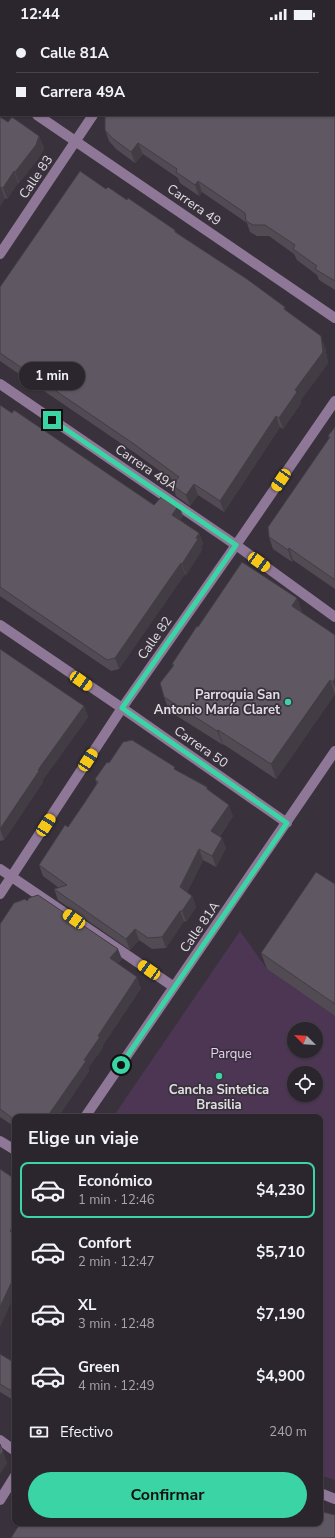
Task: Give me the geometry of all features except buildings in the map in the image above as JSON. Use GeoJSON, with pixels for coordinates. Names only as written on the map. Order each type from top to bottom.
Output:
{"type":"FeatureCollection","features":[{"type":"Feature","properties":{"kind":"street","name":"Carrera 49"},"geometry":{"type":"LineString","coordinates":[[38,116],[335,318]]}},
{"type":"Feature","properties":{"kind":"street","name":"Calle 83"},"geometry":{"type":"LineString","coordinates":[[0,254],[92,116]]}},
{"type":"Feature","properties":{"kind":"street","name":"Carrera 49A"},"geometry":{"type":"LineString","coordinates":[[0,384],[236,545],[335,617]]}},
{"type":"Feature","properties":{"kind":"street","name":"Calle 82"},"geometry":{"type":"LineString","coordinates":[[0,894],[122,708],[335,401]]}},
{"type":"Feature","properties":{"kind":"street","name":"Carrera 50"},"geometry":{"type":"LineString","coordinates":[[0,625],[287,823]]}},
{"type":"Feature","properties":{"kind":"street","name":"Calle 81A"},"geometry":{"type":"LineString","coordinates":[[87,1114],[335,751]]}},
{"type":"Feature","properties":{"kind":"street"},"geometry":{"type":"LineString","coordinates":[[0,869],[174,987]]}},
{"type":"Feature","properties":{"kind":"street"},"geometry":{"type":"LineString","coordinates":[[0,1141],[12,1148]]}},
{"type":"Feature","properties":{"kind":"street"},"geometry":{"type":"LineString","coordinates":[[0,1440],[12,1449]]}},
{"type":"Feature","properties":{"kind":"street"},"geometry":{"type":"LineString","coordinates":[[0,1500],[12,1481]]}},
{"type":"Feature","properties":{"kind":"street"},"geometry":{"type":"LineString","coordinates":[[323,1494],[335,1499]]}},
{"type":"Feature","properties":{"kind":"green space","name":"Parque"},"geometry":{"type":"Polygon","coordinates":[[[240,931],[267,969],[335,1016],[335,1480],[323,1476],[323,1114],[115,1114],[240,931]]]}},
{"type":"Feature","properties":{"kind":"place","name":"Parroquia San Antonio María Claret"},"geometry":{"type":"Point","coordinates":[288,702]}},
{"type":"Feature","properties":{"kind":"place","name":"Cancha Sintetica Brasilia"},"geometry":{"type":"Point","coordinates":[219,1076]}},
{"type":"Feature","properties":{"kind":"route"},"geometry":{"type":"LineString","coordinates":[[52,420],[236,545],[122,708],[287,823],[121,1065]]}}]}
